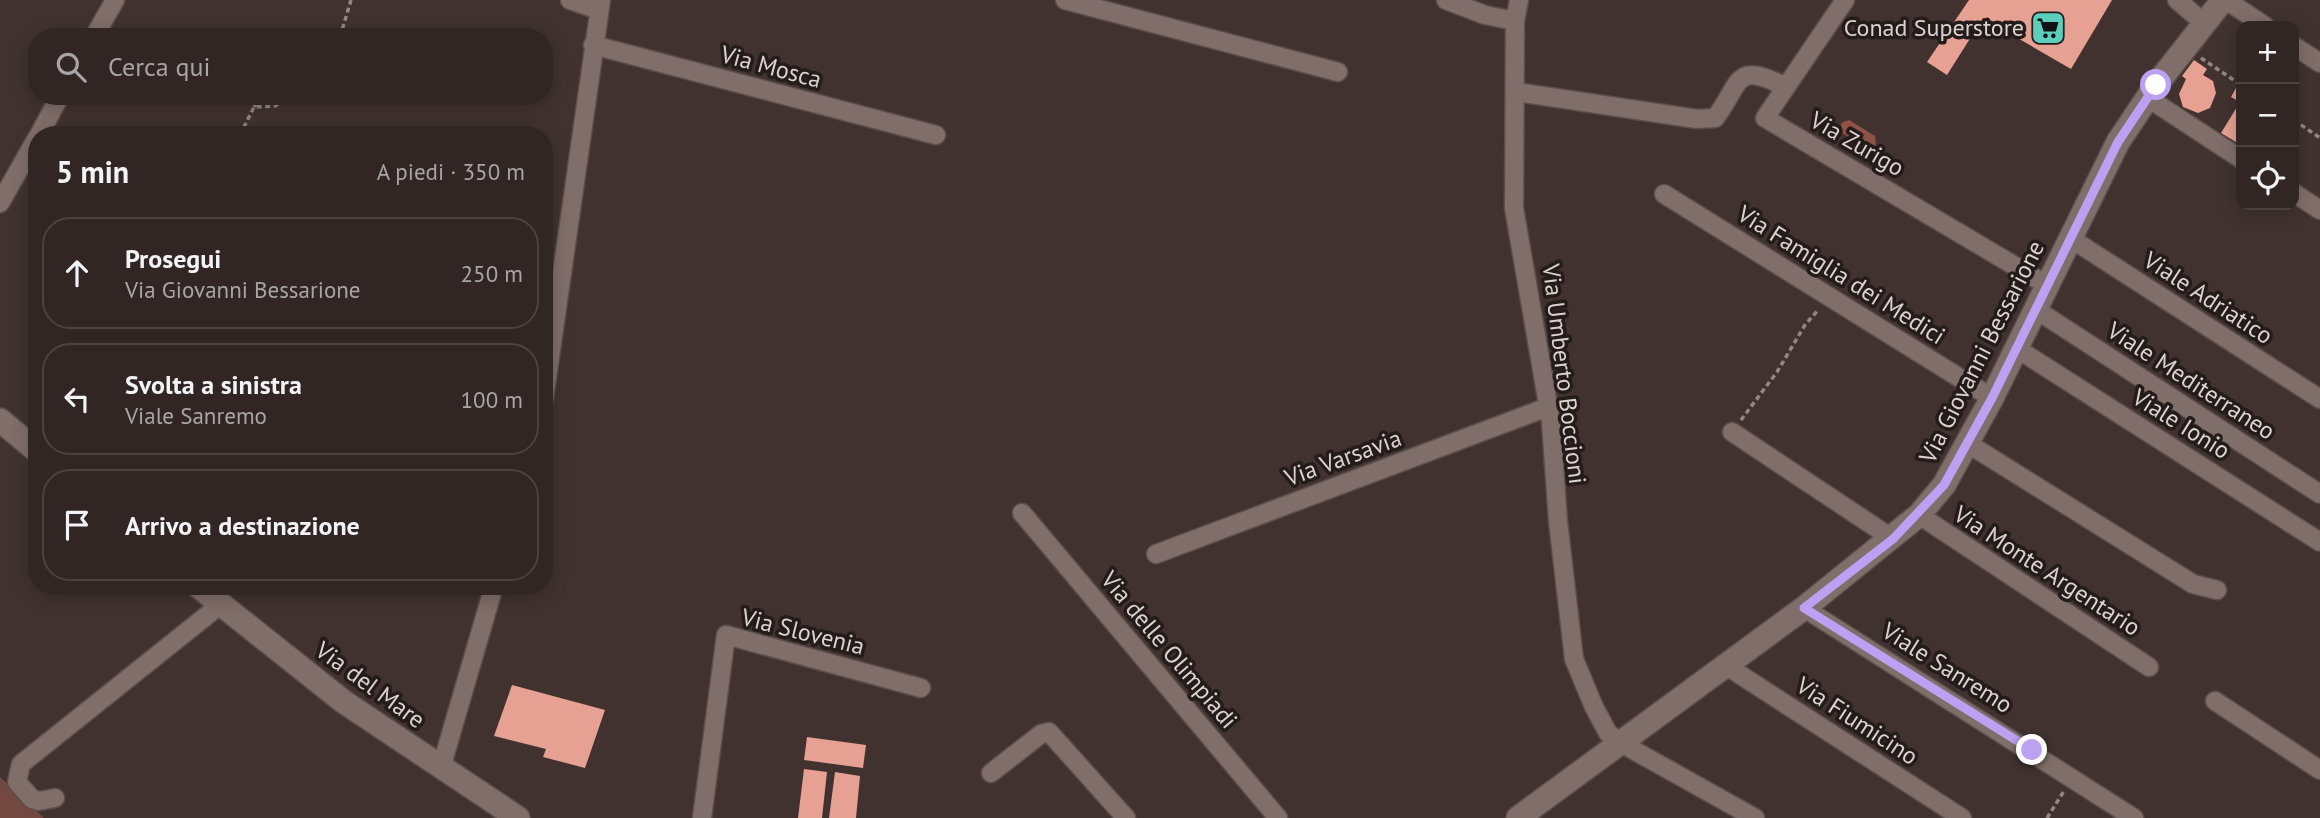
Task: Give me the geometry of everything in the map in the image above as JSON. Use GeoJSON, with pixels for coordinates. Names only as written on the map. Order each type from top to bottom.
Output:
{"type":"FeatureCollection","features":[{"type":"Feature","properties":{"kind":"street"},"geometry":{"type":"LineString","coordinates":[[99,28],[115,0]]}},
{"type":"Feature","properties":{"kind":"street"},"geometry":{"type":"LineString","coordinates":[[553,334],[600,5],[570,0]]}},
{"type":"Feature","properties":{"kind":"street"},"geometry":{"type":"LineString","coordinates":[[1065,0],[1338,72]]}},
{"type":"Feature","properties":{"kind":"street"},"geometry":{"type":"LineString","coordinates":[[1446,0],[1485,15],[1515,21]]}},
{"type":"Feature","properties":{"kind":"street","name":"Via Umberto Boccioni"},"geometry":{"type":"LineString","coordinates":[[1519,0],[1515,21],[1514,208],[1548,407],[1574,659],[1608,733],[1619,742]]}},
{"type":"Feature","properties":{"kind":"street","name":"Via Zurigo"},"geometry":{"type":"LineString","coordinates":[[1845,0],[1765,118],[2047,285]]}},
{"type":"Feature","properties":{"kind":"street"},"geometry":{"type":"LineString","coordinates":[[2177,0],[2204,23]]}},
{"type":"Feature","properties":{"kind":"street"},"geometry":{"type":"LineString","coordinates":[[2224,0],[2257,21]]}},
{"type":"Feature","properties":{"kind":"street","name":"Via Giovanni Bessarione"},"geometry":{"type":"LineString","coordinates":[[1518,818],[1804,608],[1893,539],[1919,515],[1944,485],[1992,398],[2118,142],[2185,47],[2224,0]]}},
{"type":"Feature","properties":{"kind":"street","name":"Via Mosca"},"geometry":{"type":"LineString","coordinates":[[593,46],[936,135]]}},
{"type":"Feature","properties":{"kind":"street"},"geometry":{"type":"LineString","coordinates":[[2299,49],[2320,63]]}},
{"type":"Feature","properties":{"kind":"street"},"geometry":{"type":"LineString","coordinates":[[1516,92],[1697,119],[1715,118],[1735,82],[1748,74],[1764,75],[1786,87]]}},
{"type":"Feature","properties":{"kind":"street"},"geometry":{"type":"LineString","coordinates":[[2148,98],[2236,156]]}},
{"type":"Feature","properties":{"kind":"street"},"geometry":{"type":"LineString","coordinates":[[44,126],[55,105]]}},
{"type":"Feature","properties":{"kind":"street"},"geometry":{"type":"LineString","coordinates":[[0,203],[28,154]]}},
{"type":"Feature","properties":{"kind":"street","name":"Via Famiglia dei Medici"},"geometry":{"type":"LineString","coordinates":[[1664,194],[1992,398]]}},
{"type":"Feature","properties":{"kind":"street"},"geometry":{"type":"LineString","coordinates":[[2299,196],[2320,210]]}},
{"type":"Feature","properties":{"kind":"street","name":"Viale Adriatico"},"geometry":{"type":"LineString","coordinates":[[2070,238],[2320,399]]}},
{"type":"Feature","properties":{"kind":"street","name":"Viale Mediterraneo"},"geometry":{"type":"LineString","coordinates":[[2035,309],[2320,494]]}},
{"type":"Feature","properties":{"kind":"street","name":"Viale Ionio"},"geometry":{"type":"LineString","coordinates":[[2016,348],[2320,542]]}},
{"type":"Feature","properties":{"kind":"street","name":"Via Varsavia"},"geometry":{"type":"LineString","coordinates":[[1156,554],[1548,407]]}},
{"type":"Feature","properties":{"kind":"street"},"geometry":{"type":"LineString","coordinates":[[0,420],[28,443]]}},
{"type":"Feature","properties":{"kind":"street"},"geometry":{"type":"LineString","coordinates":[[1732,432],[1893,539]]}},
{"type":"Feature","properties":{"kind":"street"},"geometry":{"type":"LineString","coordinates":[[1967,443],[2193,584],[2217,590]]}},
{"type":"Feature","properties":{"kind":"street","name":"Via delle Olimpiadi"},"geometry":{"type":"LineString","coordinates":[[1022,513],[1278,818]]}},
{"type":"Feature","properties":{"kind":"street","name":"Via Monte Argentario"},"geometry":{"type":"LineString","coordinates":[[1919,515],[2149,667]]}},
{"type":"Feature","properties":{"kind":"street","name":"Via del Mare"},"geometry":{"type":"LineString","coordinates":[[208,595],[344,702],[518,818]]}},
{"type":"Feature","properties":{"kind":"street"},"geometry":{"type":"LineString","coordinates":[[441,768],[491,595]]}},
{"type":"Feature","properties":{"kind":"street"},"geometry":{"type":"LineString","coordinates":[[55,798],[39,801],[23,791],[17,782],[21,764],[220,605]]}},
{"type":"Feature","properties":{"kind":"street","name":"Viale Sanremo"},"geometry":{"type":"LineString","coordinates":[[1804,608],[2134,818]]}},
{"type":"Feature","properties":{"kind":"street","name":"Via Slovenia"},"geometry":{"type":"LineString","coordinates":[[702,818],[726,635],[921,688]]}},
{"type":"Feature","properties":{"kind":"street","name":"Via Fiumicino"},"geometry":{"type":"LineString","coordinates":[[1725,664],[1962,818]]}},
{"type":"Feature","properties":{"kind":"street"},"geometry":{"type":"LineString","coordinates":[[2215,701],[2320,770]]}},
{"type":"Feature","properties":{"kind":"street"},"geometry":{"type":"LineString","coordinates":[[991,773],[1041,734],[1049,732],[1126,818]]}},
{"type":"Feature","properties":{"kind":"street"},"geometry":{"type":"LineString","coordinates":[[1619,742],[1755,818]]}},
{"type":"Feature","properties":{"kind":"path"},"geometry":{"type":"LineString","coordinates":[[343,28],[351,0]]}},
{"type":"Feature","properties":{"kind":"path"},"geometry":{"type":"LineString","coordinates":[[2185,47],[2240,84]]}},
{"type":"Feature","properties":{"kind":"path"},"geometry":{"type":"LineString","coordinates":[[244,126],[254,107],[276,105]]}},
{"type":"Feature","properties":{"kind":"path"},"geometry":{"type":"LineString","coordinates":[[2299,123],[2320,138]]}},
{"type":"Feature","properties":{"kind":"path"},"geometry":{"type":"LineString","coordinates":[[1732,432],[1777,372],[1805,325],[1830,297]]}},
{"type":"Feature","properties":{"kind":"path"},"geometry":{"type":"LineString","coordinates":[[2048,818],[2073,778]]}},
{"type":"Feature","properties":{"kind":"shaded area"},"geometry":{"type":"Polygon","coordinates":[[[1849,120],[1875,136],[1876,145],[1868,148],[1842,133],[1841,123],[1849,120]]]}},
{"type":"Feature","properties":{"kind":"shaded area"},"geometry":{"type":"Polygon","coordinates":[[[0,777],[44,818],[0,818],[0,777]]]}},
{"type":"Feature","properties":{"kind":"building","name":"Conad Superstore"},"geometry":{"type":"Polygon","coordinates":[[[1969,0],[2112,0],[2071,69],[1983,18],[1947,75],[1927,62],[1969,0]]]}},
{"type":"Feature","properties":{"kind":"building"},"geometry":{"type":"Polygon","coordinates":[[[2194,60],[2207,69],[2203,75],[2213,81],[2216,93],[2210,108],[2198,113],[2183,107],[2179,94],[2186,79],[2182,76],[2194,60]]]}},
{"type":"Feature","properties":{"kind":"building"},"geometry":{"type":"Polygon","coordinates":[[[2236,109],[2236,142],[2221,133],[2236,109]]]}},
{"type":"Feature","properties":{"kind":"building"},"geometry":{"type":"Polygon","coordinates":[[[512,685],[605,710],[585,768],[543,757],[546,749],[494,736],[512,685]]]}},
{"type":"Feature","properties":{"kind":"building"},"geometry":{"type":"Polygon","coordinates":[[[807,737],[866,745],[863,768],[804,760],[807,737]]]}},
{"type":"Feature","properties":{"kind":"building"},"geometry":{"type":"Polygon","coordinates":[[[804,769],[827,772],[822,818],[798,818],[804,769]]]}},
{"type":"Feature","properties":{"kind":"building"},"geometry":{"type":"Polygon","coordinates":[[[835,772],[860,776],[856,818],[829,818],[835,772]]]}},
{"type":"Feature","properties":{"kind":"place","name":"Conad Superstore"},"geometry":{"type":"Point","coordinates":[2048,28]}},
{"type":"Feature","properties":{"kind":"route"},"geometry":{"type":"LineString","coordinates":[[2032,750],[1804,608],[1893,539],[1919,515],[1944,485],[1992,398],[2118,142],[2156,85]]}}]}
